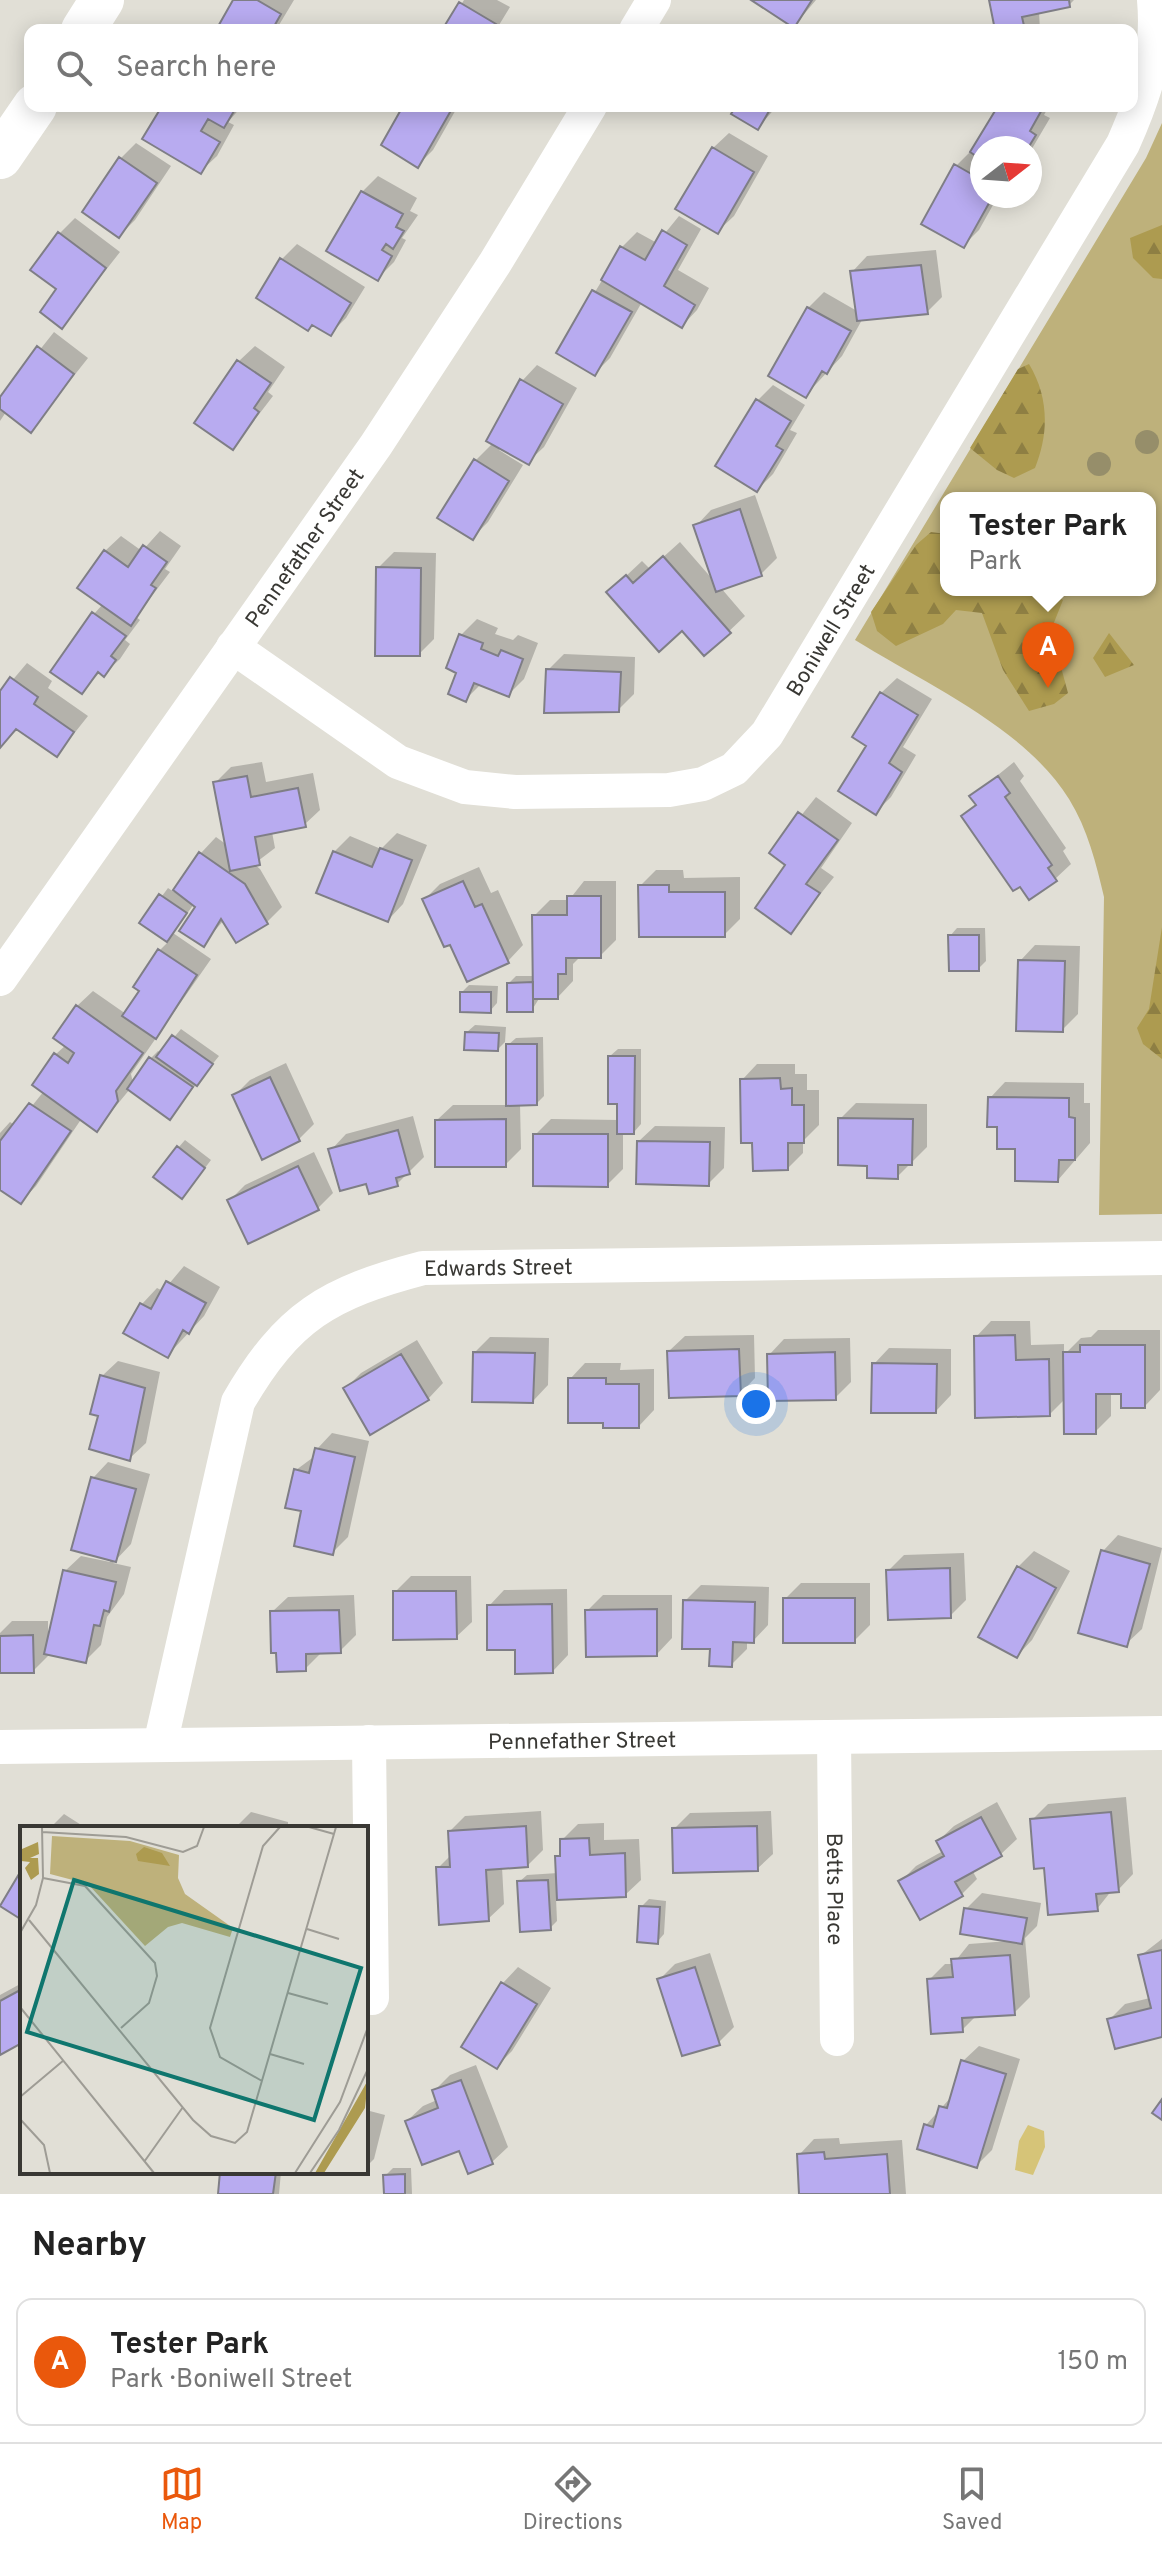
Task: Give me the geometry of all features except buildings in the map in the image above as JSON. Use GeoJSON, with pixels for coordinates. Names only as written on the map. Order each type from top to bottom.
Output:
{"type":"FeatureCollection","features":[{"type":"Feature","properties":{"kind":"street"},"geometry":{"type":"LineString","coordinates":[[87,24],[102,0]]}},
{"type":"Feature","properties":{"kind":"street"},"geometry":{"type":"LineString","coordinates":[[640,24],[654,0]]}},
{"type":"Feature","properties":{"kind":"street","name":"Boniwell Street"},"geometry":{"type":"LineString","coordinates":[[1138,110],[1154,62],[1157,34],[1154,0]]}},
{"type":"Feature","properties":{"kind":"street"},"geometry":{"type":"LineString","coordinates":[[0,157],[31,112]]}},
{"type":"Feature","properties":{"kind":"street","name":"Pennefather Street"},"geometry":{"type":"LineString","coordinates":[[0,979],[385,432],[495,263],[586,112]]}},
{"type":"Feature","properties":{"kind":"street","name":"Boniwell Street"},"geometry":{"type":"LineString","coordinates":[[233,647],[398,762],[465,787],[515,792],[669,790],[703,784],[734,769],[767,734],[1123,144],[1137,112]]}},
{"type":"Feature","properties":{"kind":"street","name":"Edwards Street"},"geometry":{"type":"LineString","coordinates":[[160,1745],[238,1402],[263,1359],[280,1340],[321,1306],[345,1293],[370,1282],[423,1268],[1162,1258]]}},
{"type":"Feature","properties":{"kind":"street","name":"Pennefather Street"},"geometry":{"type":"LineString","coordinates":[[0,1747],[1162,1733]]}},
{"type":"Feature","properties":{"kind":"street","name":"Betts Place"},"geometry":{"type":"LineString","coordinates":[[834,1737],[837,2039]]}},
{"type":"Feature","properties":{"kind":"street"},"geometry":{"type":"LineString","coordinates":[[369,1742],[372,1998]]}},
{"type":"Feature","properties":{"kind":"shaded area"},"geometry":{"type":"Polygon","coordinates":[[[1162,123],[1162,1214],[1099,1215],[1104,897],[1086,835],[1069,799],[1050,773],[1000,729],[855,640],[940,499],[940,596],[1156,596],[1156,492],[944,492],[1146,158],[1162,123]]]}},
{"type":"Feature","properties":{"kind":"shaded area"},"geometry":{"type":"Polygon","coordinates":[[[1028,2125],[1044,2131],[1045,2147],[1033,2175],[1015,2170],[1019,2141],[1028,2125]]]}},
{"type":"Feature","properties":{"kind":"green space"},"geometry":{"type":"Polygon","coordinates":[[[1162,225],[1162,279],[1153,278],[1133,258],[1130,238],[1162,225]]]}},
{"type":"Feature","properties":{"kind":"green space"},"geometry":{"type":"Polygon","coordinates":[[[1029,364],[1040,389],[1045,428],[1035,468],[1014,478],[997,470],[970,448],[1018,369],[1029,364]]]}},
{"type":"Feature","properties":{"kind":"green space"},"geometry":{"type":"Polygon","coordinates":[[[931,532],[940,533],[940,596],[1057,596],[1063,600],[1051,630],[1068,693],[1054,704],[1029,711],[1003,670],[982,613],[956,610],[943,624],[896,646],[877,631],[871,612],[916,545],[931,532]]]}},
{"type":"Feature","properties":{"kind":"green space"},"geometry":{"type":"Polygon","coordinates":[[[1109,633],[1134,665],[1105,677],[1093,658],[1109,633]]]}},
{"type":"Feature","properties":{"kind":"green space"},"geometry":{"type":"Polygon","coordinates":[[[1162,927],[1162,1059],[1143,1044],[1137,1028],[1149,1009],[1162,927]]]}},
{"type":"Feature","properties":{"kind":"place","name":"Tester Park"},"geometry":{"type":"Point","coordinates":[1048,688]}}]}
